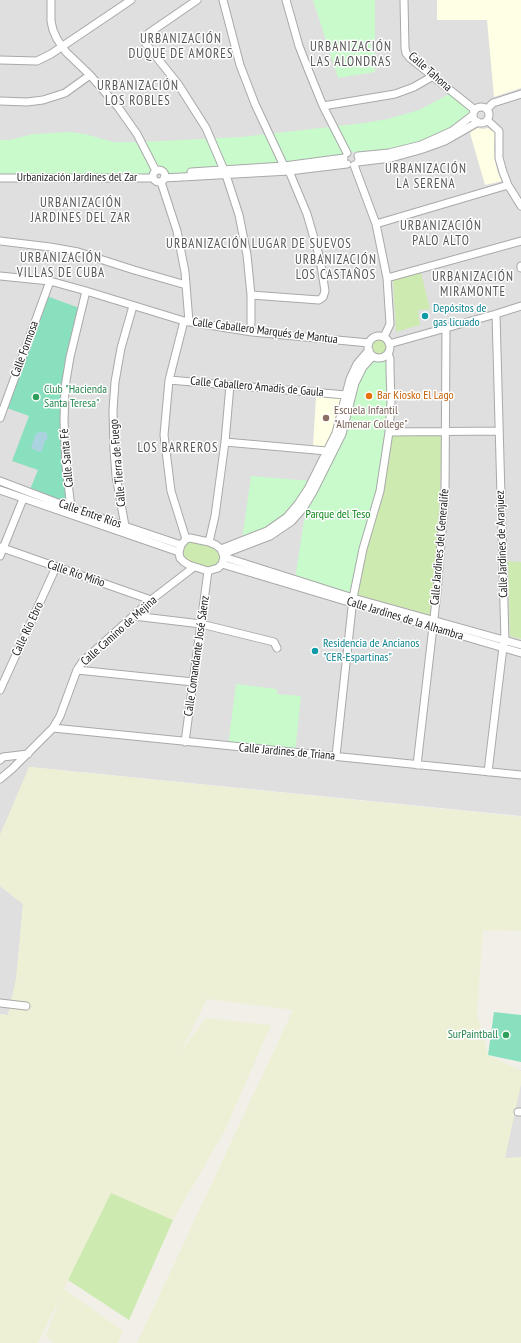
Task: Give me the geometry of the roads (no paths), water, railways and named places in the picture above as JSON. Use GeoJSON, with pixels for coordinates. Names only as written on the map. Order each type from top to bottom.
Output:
{"type":"FeatureCollection","features":[{"type":"Feature","properties":{"kind":"street"},"geometry":{"type":"LineString","coordinates":[[52,0],[51,21],[53,30],[62,46],[118,107],[139,138],[156,181],[163,178],[286,168],[346,158],[353,151],[376,224],[387,278],[390,324],[384,337]]}},
{"type":"Feature","properties":{"kind":"street"},"geometry":{"type":"LineString","coordinates":[[0,60],[37,61],[51,54],[131,0]]}},
{"type":"Feature","properties":{"kind":"street"},"geometry":{"type":"LineString","coordinates":[[197,0],[149,33],[146,44],[178,84],[202,122],[225,173],[239,215],[247,255],[251,295],[251,323]]}},
{"type":"Feature","properties":{"kind":"street"},"geometry":{"type":"LineString","coordinates":[[223,0],[240,65],[255,104],[307,214],[320,259],[325,291],[323,297],[319,300],[251,295]]}},
{"type":"Feature","properties":{"kind":"street"},"geometry":{"type":"LineString","coordinates":[[286,0],[299,46],[323,106],[350,166],[357,161],[421,145],[452,131],[482,107],[486,109],[489,114],[487,120]]}},
{"type":"Feature","properties":{"kind":"street","name":"Calle Tahona"},"geometry":{"type":"LineString","coordinates":[[404,0],[404,48],[410,58],[474,112]]}},
{"type":"Feature","properties":{"kind":"street"},"geometry":{"type":"LineString","coordinates":[[0,101],[27,102],[43,100],[65,92],[90,75]]}},
{"type":"Feature","properties":{"kind":"street"},"geometry":{"type":"LineString","coordinates":[[323,106],[395,94],[414,87],[433,76]]}},
{"type":"Feature","properties":{"kind":"street"},"geometry":{"type":"LineString","coordinates":[[486,109],[492,103],[521,94]]}},
{"type":"Feature","properties":{"kind":"street"},"geometry":{"type":"LineString","coordinates":[[474,112],[475,120],[478,122]]}},
{"type":"Feature","properties":{"kind":"street"},"geometry":{"type":"LineString","coordinates":[[357,161],[391,158],[420,150],[445,141],[478,122],[484,122],[487,120]]}},
{"type":"Feature","properties":{"kind":"street"},"geometry":{"type":"LineString","coordinates":[[487,120],[499,131],[499,158],[508,185],[521,206]]}},
{"type":"Feature","properties":{"kind":"street"},"geometry":{"type":"LineString","coordinates":[[154,174],[161,170],[177,231],[186,284],[186,322],[169,380],[164,435],[171,491],[182,546],[180,558],[184,562],[208,571],[218,568],[223,556],[267,531],[286,517],[298,504],[308,489],[336,433],[350,379],[357,364],[370,350]]}},
{"type":"Feature","properties":{"kind":"street","name":"Urbanización Jardines del Zar"},"geometry":{"type":"LineString","coordinates":[[0,174],[154,174]]}},
{"type":"Feature","properties":{"kind":"street","name":"Urbanización Jardines del Zar"},"geometry":{"type":"LineString","coordinates":[[0,178],[154,174]]}},
{"type":"Feature","properties":{"kind":"street"},"geometry":{"type":"LineString","coordinates":[[376,224],[508,185]]}},
{"type":"Feature","properties":{"kind":"street"},"geometry":{"type":"LineString","coordinates":[[0,241],[78,252],[134,270],[186,284]]}},
{"type":"Feature","properties":{"kind":"street"},"geometry":{"type":"LineString","coordinates":[[387,278],[521,241]]}},
{"type":"Feature","properties":{"kind":"street","name":"Calle Caballero Marqués de Mantua"},"geometry":{"type":"LineString","coordinates":[[0,276],[50,281],[186,322],[370,350]]}},
{"type":"Feature","properties":{"kind":"street","name":"Calle Formosa"},"geometry":{"type":"LineString","coordinates":[[0,418],[50,281]]}},
{"type":"Feature","properties":{"kind":"street","name":"Calle Santa Fé"},"geometry":{"type":"LineString","coordinates":[[71,508],[66,466],[64,420],[65,387],[70,357],[86,291]]}},
{"type":"Feature","properties":{"kind":"street","name":"Calle Tierra de Fuego"},"geometry":{"type":"LineString","coordinates":[[124,526],[116,476],[113,410],[115,382],[133,306]]}},
{"type":"Feature","properties":{"kind":"street"},"geometry":{"type":"LineString","coordinates":[[389,344],[521,306]]}},
{"type":"Feature","properties":{"kind":"street","name":"Calle Jardines de Aranjuez"},"geometry":{"type":"LineString","coordinates":[[488,772],[504,644],[496,314]]}},
{"type":"Feature","properties":{"kind":"street","name":"Calle Jardines del Generalife"},"geometry":{"type":"LineString","coordinates":[[417,765],[445,501],[447,431],[446,328]]}},
{"type":"Feature","properties":{"kind":"street"},"geometry":{"type":"LineString","coordinates":[[223,556],[270,536],[292,521],[304,507],[342,434],[355,383],[375,337],[384,337],[388,340],[388,353],[390,359],[391,402],[389,432],[380,491],[363,549],[353,600],[336,756]]}},
{"type":"Feature","properties":{"kind":"street"},"geometry":{"type":"LineString","coordinates":[[370,350],[381,357],[388,353]]}},
{"type":"Feature","properties":{"kind":"street","name":"Calle Caballero Amadis de Gaula"},"geometry":{"type":"LineString","coordinates":[[169,380],[346,395]]}},
{"type":"Feature","properties":{"kind":"street"},"geometry":{"type":"LineString","coordinates":[[209,542],[215,516],[225,442],[230,385]]}},
{"type":"Feature","properties":{"kind":"street"},"geometry":{"type":"LineString","coordinates":[[389,432],[499,431]]}},
{"type":"Feature","properties":{"kind":"street"},"geometry":{"type":"LineString","coordinates":[[225,442],[327,451]]}},
{"type":"Feature","properties":{"kind":"street","name":"Calle Entre Ríos"},"geometry":{"type":"LineString","coordinates":[[0,481],[71,508],[182,546]]}},
{"type":"Feature","properties":{"kind":"street","name":"Calle Entre Ríos"},"geometry":{"type":"LineString","coordinates":[[0,490],[23,499],[182,546]]}},
{"type":"Feature","properties":{"kind":"street"},"geometry":{"type":"LineString","coordinates":[[0,556],[23,499]]}},
{"type":"Feature","properties":{"kind":"street"},"geometry":{"type":"LineString","coordinates":[[182,546],[196,538],[216,545],[223,556]]}},
{"type":"Feature","properties":{"kind":"street","name":"Calle Río Miño"},"geometry":{"type":"LineString","coordinates":[[2,548],[151,600]]}},
{"type":"Feature","properties":{"kind":"street","name":"Calle Jardines de la Alhambra"},"geometry":{"type":"LineString","coordinates":[[223,556],[291,581],[504,644],[521,653]]}},
{"type":"Feature","properties":{"kind":"street","name":"Calle Río Ebro"},"geometry":{"type":"LineString","coordinates":[[0,690],[56,567]]}},
{"type":"Feature","properties":{"kind":"street","name":"Calle Camino de Mejina"},"geometry":{"type":"LineString","coordinates":[[1,777],[28,754],[53,728],[60,716],[77,670],[82,661],[151,600],[194,567]]}},
{"type":"Feature","properties":{"kind":"street","name":"Calle Comandante José Sáenz"},"geometry":{"type":"LineString","coordinates":[[185,742],[208,571]]}},
{"type":"Feature","properties":{"kind":"street"},"geometry":{"type":"LineString","coordinates":[[134,616],[201,624],[274,642],[277,648]]}},
{"type":"Feature","properties":{"kind":"street","name":"Calle Jardines de la Alhambra"},"geometry":{"type":"LineString","coordinates":[[504,644],[521,645]]}},
{"type":"Feature","properties":{"kind":"street"},"geometry":{"type":"LineString","coordinates":[[77,670],[193,682]]}},
{"type":"Feature","properties":{"kind":"street","name":"Calle Jardines de Triana"},"geometry":{"type":"LineString","coordinates":[[53,728],[521,776]]}},
{"type":"Feature","properties":{"kind":"street"},"geometry":{"type":"LineString","coordinates":[[0,760],[3,757],[28,754]]}},
{"type":"Feature","properties":{"kind":"street"},"geometry":{"type":"LineString","coordinates":[[0,1003],[26,1006]]}},
{"type":"Feature","properties":{"kind":"water"},"geometry":{"type":"Polygon","coordinates":[[[39,432],[46,432],[48,438],[45,441],[42,451],[39,452],[31,448],[35,435],[39,432]]]}},
{"type":"Feature","properties":{"kind":"place","name":"Depósitos de gas licuado"},"geometry":{"type":"Point","coordinates":[425,316]}},
{"type":"Feature","properties":{"kind":"place","name":"Bar Kiosko El Lago"},"geometry":{"type":"Point","coordinates":[369,396]}},
{"type":"Feature","properties":{"kind":"place","name":"Club \"Hacienda Santa Teresa\""},"geometry":{"type":"Point","coordinates":[36,397]}},
{"type":"Feature","properties":{"kind":"place","name":"Escuela Infantil \"Almenar College\""},"geometry":{"type":"Point","coordinates":[326,418]}},
{"type":"Feature","properties":{"kind":"place","name":"Residencia de Ancianos \"CER-Espartinas\""},"geometry":{"type":"Point","coordinates":[315,651]}},
{"type":"Feature","properties":{"kind":"place","name":"SurPaintball"},"geometry":{"type":"Point","coordinates":[506,1035]}},
{"type":"Feature","properties":{"kind":"district","name":"URBANIZACIÓN DUQUE DE AMORES"},"geometry":{"type":"Point","coordinates":[181,46]}},
{"type":"Feature","properties":{"kind":"district","name":"URBANIZACIÓN LAS ALONDRAS"},"geometry":{"type":"Point","coordinates":[351,54]}},
{"type":"Feature","properties":{"kind":"district","name":"URBANIZACIÓN LOS ROBLES"},"geometry":{"type":"Point","coordinates":[138,94]}},
{"type":"Feature","properties":{"kind":"district","name":"URBANIZACIÓN LA SERENA"},"geometry":{"type":"Point","coordinates":[426,176]}},
{"type":"Feature","properties":{"kind":"district","name":"URBANIZACIÓN JARDINES DEL ZAR"},"geometry":{"type":"Point","coordinates":[81,210]}},
{"type":"Feature","properties":{"kind":"district","name":"URBANIZACIÓN PALO ALTO"},"geometry":{"type":"Point","coordinates":[441,234]}},
{"type":"Feature","properties":{"kind":"district","name":"URBANIZACIÓN LUGAR DE SUEVOS"},"geometry":{"type":"Point","coordinates":[259,244]}},
{"type":"Feature","properties":{"kind":"district","name":"URBANIZACIÓN VILLAS DE CUBA"},"geometry":{"type":"Point","coordinates":[61,266]}},
{"type":"Feature","properties":{"kind":"district","name":"URBANIZACIÓN LOS CASTAÑOS"},"geometry":{"type":"Point","coordinates":[336,268]}},
{"type":"Feature","properties":{"kind":"district","name":"URBANIZACIÓN MIRAMONTE"},"geometry":{"type":"Point","coordinates":[473,284]}},
{"type":"Feature","properties":{"kind":"district","name":"LOS BARREROS"},"geometry":{"type":"Point","coordinates":[178,448]}},
{"type":"Feature","properties":{"kind":"park label","name":"Parque del Teso"},"geometry":{"type":"Point","coordinates":[338,515]}}]}
